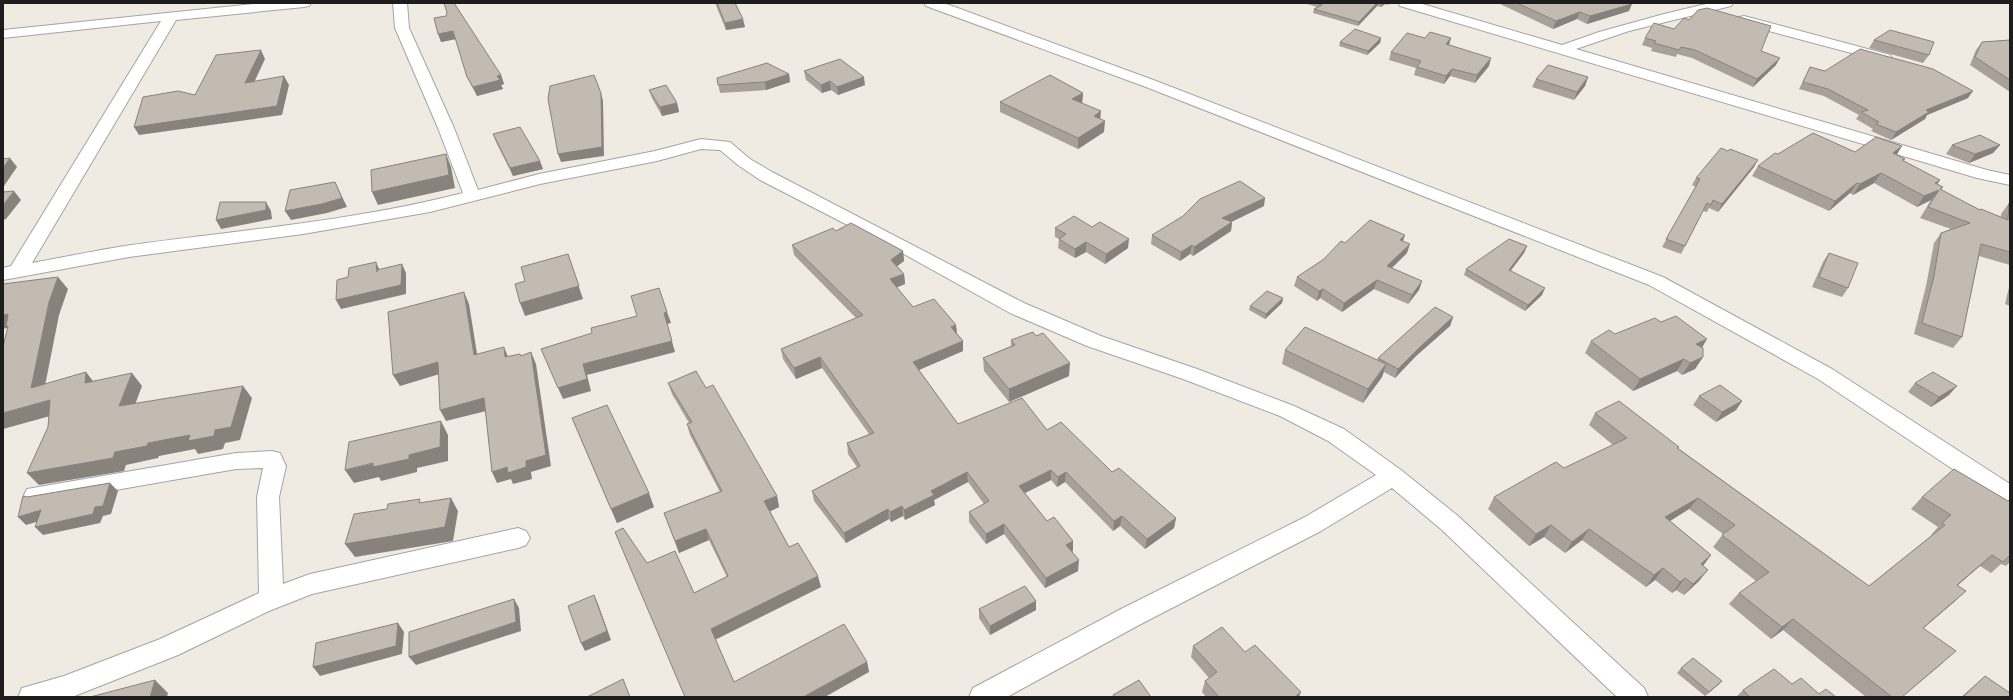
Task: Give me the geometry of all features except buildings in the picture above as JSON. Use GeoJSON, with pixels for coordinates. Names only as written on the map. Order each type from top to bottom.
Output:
{"type":"FeatureCollection","features":[{"type":"Feature","properties":{"kind":"street"},"geometry":{"type":"LineString","coordinates":[[3,34],[304,3]]}},
{"type":"Feature","properties":{"kind":"street"},"geometry":{"type":"LineString","coordinates":[[400,3],[402,28],[446,128],[472,196]]}},
{"type":"Feature","properties":{"kind":"street"},"geometry":{"type":"LineString","coordinates":[[931,3],[1151,84],[1656,281],[1760,336],[1825,374],[2010,496]]}},
{"type":"Feature","properties":{"kind":"street"},"geometry":{"type":"LineString","coordinates":[[1405,3],[1564,49],[1676,85],[1982,174],[2010,180]]}},
{"type":"Feature","properties":{"kind":"street"},"geometry":{"type":"LineString","coordinates":[[1564,49],[1590,38],[1726,3]]}},
{"type":"Feature","properties":{"kind":"street"},"geometry":{"type":"LineString","coordinates":[[1704,9],[1896,61]]}},
{"type":"Feature","properties":{"kind":"street"},"geometry":{"type":"LineString","coordinates":[[11,272],[171,16]]}},
{"type":"Feature","properties":{"kind":"street"},"geometry":{"type":"LineString","coordinates":[[11,272],[129,251],[331,224],[430,207],[539,179],[657,156],[701,144],[724,145],[744,162],[766,176],[908,248],[1017,308],[1094,341],[1190,374],[1286,411],[1336,435],[1393,476],[1450,523],[1635,697]]}},
{"type":"Feature","properties":{"kind":"street"},"geometry":{"type":"LineString","coordinates":[[35,495],[236,461],[272,459],[275,466],[268,497],[271,599]]}},
{"type":"Feature","properties":{"kind":"street"},"geometry":{"type":"LineString","coordinates":[[982,697],[1130,617],[1313,524],[1393,476]]}},
{"type":"Feature","properties":{"kind":"street"},"geometry":{"type":"LineString","coordinates":[[31,697],[64,688],[115,670],[176,644],[271,599],[310,584],[518,538]]}}]}
